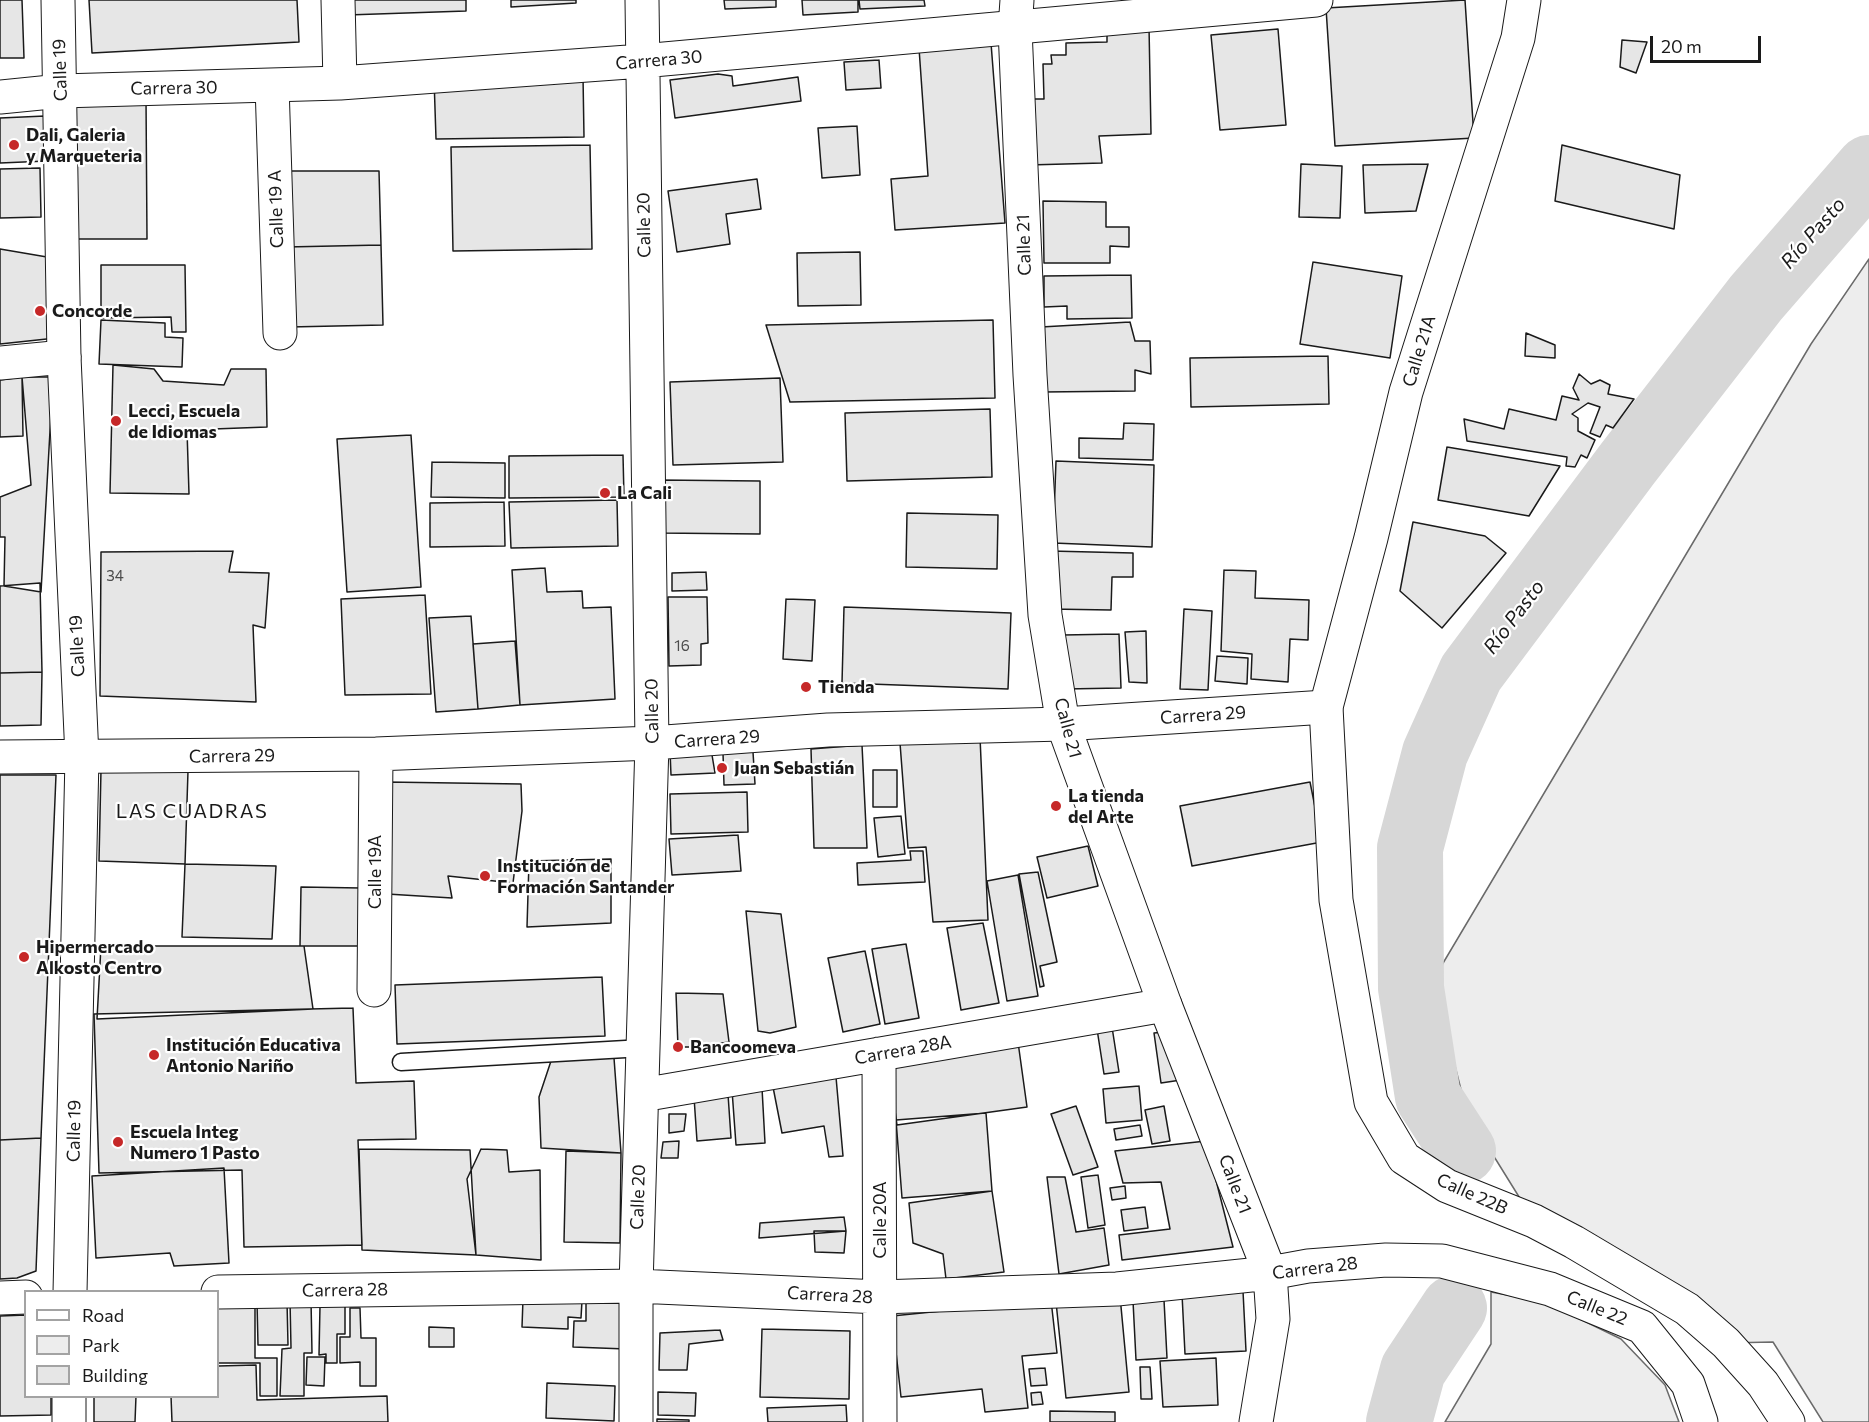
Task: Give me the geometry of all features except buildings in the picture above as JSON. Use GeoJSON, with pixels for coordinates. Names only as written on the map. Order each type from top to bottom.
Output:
{"type":"FeatureCollection","features":[{"type":"Feature","properties":{"kind":"street","name":"Calle 19"},"geometry":{"type":"LineString","coordinates":[[58,0],[64,357],[82,757],[70,1290]]}},
{"type":"Feature","properties":{"kind":"street"},"geometry":{"type":"LineString","coordinates":[[338,0],[340,83]]}},
{"type":"Feature","properties":{"kind":"street","name":"Calle 20"},"geometry":{"type":"LineString","coordinates":[[636,1422],[636,1286],[652,743],[642,0]]}},
{"type":"Feature","properties":{"kind":"street","name":"Carrera 30"},"geometry":{"type":"LineString","coordinates":[[0,97],[61,91],[340,83],[642,62],[1016,15],[1316,0]]}},
{"type":"Feature","properties":{"kind":"street","name":"Calle 21A"},"geometry":{"type":"LineString","coordinates":[[1326,707],[1371,538],[1406,392],[1518,38],[1524,0]]}},
{"type":"Feature","properties":{"kind":"street","name":"Calle 21"},"geometry":{"type":"LineString","coordinates":[[1016,15],[1029,363],[1045,615],[1063,724],[1165,1005],[1270,1273],[1273,1319],[1256,1422]]}},
{"type":"Feature","properties":{"kind":"street","name":"Calle 19 A"},"geometry":{"type":"LineString","coordinates":[[272,85],[280,333]]}},
{"type":"Feature","properties":{"kind":"street"},"geometry":{"type":"LineString","coordinates":[[0,363],[64,357]]}},
{"type":"Feature","properties":{"kind":"street","name":"Carrera 29"},"geometry":{"type":"LineString","coordinates":[[0,757],[376,754],[652,743],[828,730],[1063,724],[1326,707]]}},
{"type":"Feature","properties":{"kind":"street","name":"Calle 22B"},"geometry":{"type":"LineString","coordinates":[[1326,707],[1336,900],[1371,1102],[1404,1158],[1447,1186],[1534,1221],[1574,1242],[1687,1310],[1726,1343],[1763,1384],[1788,1422]]}},
{"type":"Feature","properties":{"kind":"street","name":"Calle 19A"},"geometry":{"type":"LineString","coordinates":[[374,990],[376,754]]}},
{"type":"Feature","properties":{"kind":"street","name":"Carrera 28A"},"geometry":{"type":"LineString","coordinates":[[642,1095],[1165,1005]]}},
{"type":"Feature","properties":{"kind":"street","name":"Calle 20A"},"geometry":{"type":"LineString","coordinates":[[879,1054],[880,1422]]}},
{"type":"Feature","properties":{"kind":"street","name":"Carrera 28"},"geometry":{"type":"LineString","coordinates":[[219,1293],[636,1286],[880,1297],[1117,1289],[1270,1273],[1308,1266],[1386,1260],[1442,1261]]}},
{"type":"Feature","properties":{"kind":"street","name":"Calle 22"},"geometry":{"type":"LineString","coordinates":[[1442,1261],[1550,1289],[1642,1327],[1688,1384],[1701,1422]]}},
{"type":"Feature","properties":{"kind":"street"},"geometry":{"type":"LineString","coordinates":[[0,1298],[24,1297]]}},
{"type":"Feature","properties":{"kind":"street"},"geometry":{"type":"LineString","coordinates":[[69,1398],[69,1422]]}},
{"type":"Feature","properties":{"kind":"lane"},"geometry":{"type":"LineString","coordinates":[[401,1062],[643,1048]]}},
{"type":"Feature","properties":{"kind":"green space"},"geometry":{"type":"Polygon","coordinates":[[[1869,259],[1869,1422],[1823,1422],[1773,1342],[1726,1343],[1534,1221],[1467,1113],[1433,980],[1811,344],[1869,259]]]}},
{"type":"Feature","properties":{"kind":"green space"},"geometry":{"type":"Polygon","coordinates":[[[1491,1292],[1545,1302],[1621,1339],[1665,1385],[1679,1422],[1445,1422],[1491,1344],[1491,1292]]]}},
{"type":"Feature","properties":{"kind":"waterway","name":"Río Pasto"},"geometry":{"type":"LineString","coordinates":[[1463,1151],[1428,1097],[1411,988],[1410,848],[1435,753],[1471,673],[1628,463],[1756,298],[1869,168]]}},
{"type":"Feature","properties":{"kind":"waterway","name":"Río Pasto"},"geometry":{"type":"LineString","coordinates":[[1399,1422],[1413,1370],[1454,1308]]}},
{"type":"Feature","properties":{"kind":"place","name":"Dali, Galeria y Marqueteria"},"geometry":{"type":"Point","coordinates":[14,145]}},
{"type":"Feature","properties":{"kind":"place","name":"Concorde"},"geometry":{"type":"Point","coordinates":[40,311]}},
{"type":"Feature","properties":{"kind":"place","name":"Lecci, Escuela de Idiomas"},"geometry":{"type":"Point","coordinates":[116,421]}},
{"type":"Feature","properties":{"kind":"place","name":"La Cali"},"geometry":{"type":"Point","coordinates":[605,493]}},
{"type":"Feature","properties":{"kind":"place","name":"Tienda"},"geometry":{"type":"Point","coordinates":[806,687]}},
{"type":"Feature","properties":{"kind":"place","name":"Juan Sebastián"},"geometry":{"type":"Point","coordinates":[722,768]}},
{"type":"Feature","properties":{"kind":"place","name":"La tienda del Arte"},"geometry":{"type":"Point","coordinates":[1056,806]}},
{"type":"Feature","properties":{"kind":"place","name":"Institución de Formación Santander"},"geometry":{"type":"Point","coordinates":[485,876]}},
{"type":"Feature","properties":{"kind":"place","name":"Hipermercado Alkosto Centro"},"geometry":{"type":"Point","coordinates":[24,957]}},
{"type":"Feature","properties":{"kind":"place","name":"Bancoomeva"},"geometry":{"type":"Point","coordinates":[678,1047]}},
{"type":"Feature","properties":{"kind":"place","name":"Institución Educativa Antonio Nariño"},"geometry":{"type":"Point","coordinates":[154,1055]}},
{"type":"Feature","properties":{"kind":"place","name":"Escuela Integ Numero 1 Pasto"},"geometry":{"type":"Point","coordinates":[118,1142]}},
{"type":"Feature","properties":{"kind":"district","name":"LAS CUADRAS"},"geometry":{"type":"Point","coordinates":[192,811]}}]}
